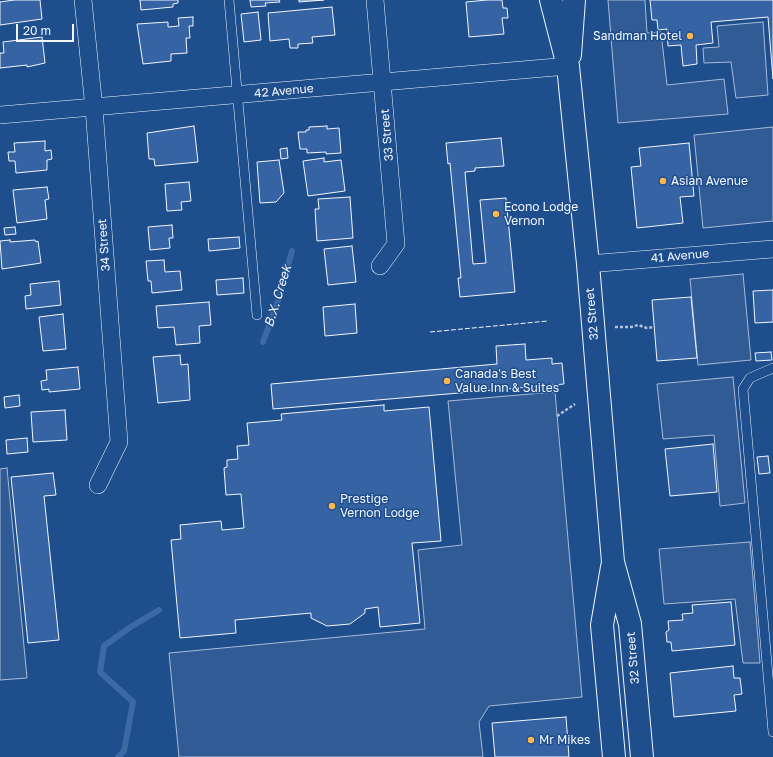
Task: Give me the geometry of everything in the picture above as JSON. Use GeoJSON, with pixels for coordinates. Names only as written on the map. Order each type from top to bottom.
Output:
{"type":"FeatureCollection","features":[{"type":"Feature","properties":{"kind":"highway","name":"32 Street"},"geometry":{"type":"LineString","coordinates":[[551,0],[568,66],[588,264],[613,562],[630,624],[642,757]]}},
{"type":"Feature","properties":{"kind":"highway","name":"32 Street"},"geometry":{"type":"LineString","coordinates":[[568,66],[574,0]]}},
{"type":"Feature","properties":{"kind":"highway","name":"32 Street"},"geometry":{"type":"LineString","coordinates":[[613,562],[602,625],[614,757]]}},
{"type":"Feature","properties":{"kind":"street","name":"34 Street"},"geometry":{"type":"LineString","coordinates":[[83,0],[94,108],[119,442],[98,485]]}},
{"type":"Feature","properties":{"kind":"street","name":"33 Street"},"geometry":{"type":"LineString","coordinates":[[375,0],[396,244],[380,266]]}},
{"type":"Feature","properties":{"kind":"street","name":"42 Avenue"},"geometry":{"type":"LineString","coordinates":[[0,115],[568,66]]}},
{"type":"Feature","properties":{"kind":"street","name":"41 Avenue"},"geometry":{"type":"LineString","coordinates":[[588,264],[773,249]]}},
{"type":"Feature","properties":{"kind":"lane"},"geometry":{"type":"LineString","coordinates":[[229,0],[257,314]]}},
{"type":"Feature","properties":{"kind":"lane"},"geometry":{"type":"LineString","coordinates":[[773,368],[750,378],[743,389],[773,732]]}},
{"type":"Feature","properties":{"kind":"path"},"geometry":{"type":"LineString","coordinates":[[615,327],[632,327],[638,325],[647,328],[654,327]]}},
{"type":"Feature","properties":{"kind":"path"},"geometry":{"type":"LineString","coordinates":[[557,416],[575,404]]}},
{"type":"Feature","properties":{"kind":"shaded area"},"geometry":{"type":"Polygon","coordinates":[[[608,0],[645,0],[647,33],[661,32],[667,85],[724,79],[728,114],[618,123],[608,0]]]}},
{"type":"Feature","properties":{"kind":"shaded area"},"geometry":{"type":"Polygon","coordinates":[[[763,22],[768,95],[736,98],[731,62],[704,63],[703,48],[719,47],[717,26],[763,22]]]}},
{"type":"Feature","properties":{"kind":"shaded area"},"geometry":{"type":"Polygon","coordinates":[[[773,127],[773,221],[703,228],[694,135],[773,127]]]}},
{"type":"Feature","properties":{"kind":"shaded area"},"geometry":{"type":"Polygon","coordinates":[[[743,274],[751,360],[698,365],[690,279],[743,274]]]}},
{"type":"Feature","properties":{"kind":"shaded area"},"geometry":{"type":"Polygon","coordinates":[[[733,377],[745,503],[720,506],[714,435],[663,439],[657,384],[733,377]]]}},
{"type":"Feature","properties":{"kind":"shaded area"},"geometry":{"type":"Polygon","coordinates":[[[555,392],[582,697],[489,706],[479,722],[483,757],[179,757],[169,653],[425,629],[418,550],[462,545],[448,401],[555,392]]]}},
{"type":"Feature","properties":{"kind":"shaded area"},"geometry":{"type":"Polygon","coordinates":[[[7,468],[27,678],[0,680],[0,469],[7,468]]]}},
{"type":"Feature","properties":{"kind":"shaded area"},"geometry":{"type":"Polygon","coordinates":[[[750,542],[760,663],[743,663],[735,599],[664,604],[659,549],[750,542]]]}},
{"type":"Feature","properties":{"kind":"building"},"geometry":{"type":"Polygon","coordinates":[[[14,0],[40,0],[42,19],[0,25],[0,2],[14,0]]]}},
{"type":"Feature","properties":{"kind":"building"},"geometry":{"type":"Polygon","coordinates":[[[140,0],[178,0],[178,3],[173,4],[173,7],[141,10],[140,0]]]}},
{"type":"Feature","properties":{"kind":"building"},"geometry":{"type":"Polygon","coordinates":[[[250,0],[279,0],[280,2],[265,3],[266,6],[251,7],[250,0]]]}},
{"type":"Feature","properties":{"kind":"building"},"geometry":{"type":"Polygon","coordinates":[[[299,0],[324,0],[299,2],[299,0]]]}},
{"type":"Feature","properties":{"kind":"building"},"geometry":{"type":"Polygon","coordinates":[[[502,0],[503,8],[507,8],[508,18],[502,18],[504,34],[469,37],[466,2],[502,0]]]}},
{"type":"Feature","properties":{"kind":"building","name":"Sandman Hotel"},"geometry":{"type":"Polygon","coordinates":[[[650,0],[773,0],[773,79],[768,17],[711,22],[713,43],[696,45],[697,64],[683,66],[681,45],[668,46],[667,29],[658,30],[657,20],[652,20],[650,0]]]}},
{"type":"Feature","properties":{"kind":"building"},"geometry":{"type":"Polygon","coordinates":[[[332,7],[335,35],[312,37],[313,43],[298,44],[298,48],[290,48],[289,39],[270,41],[268,13],[332,7]]]}},
{"type":"Feature","properties":{"kind":"building"},"geometry":{"type":"Polygon","coordinates":[[[258,12],[261,40],[244,42],[241,14],[258,12]]]}},
{"type":"Feature","properties":{"kind":"building"},"geometry":{"type":"Polygon","coordinates":[[[193,17],[193,26],[189,26],[190,38],[186,38],[187,53],[171,54],[171,61],[143,64],[137,24],[168,22],[168,27],[179,26],[178,18],[193,17]]]}},
{"type":"Feature","properties":{"kind":"building"},"geometry":{"type":"Polygon","coordinates":[[[42,37],[45,63],[27,67],[27,65],[0,68],[0,53],[4,53],[3,42],[42,37]]]}},
{"type":"Feature","properties":{"kind":"building"},"geometry":{"type":"Polygon","coordinates":[[[194,126],[198,162],[155,166],[154,159],[149,159],[147,133],[194,126]]]}},
{"type":"Feature","properties":{"kind":"building"},"geometry":{"type":"Polygon","coordinates":[[[327,126],[327,129],[339,128],[341,153],[307,153],[307,149],[300,149],[298,132],[306,132],[306,130],[309,130],[309,127],[327,126]]]}},
{"type":"Feature","properties":{"kind":"building"},"geometry":{"type":"Polygon","coordinates":[[[501,138],[504,166],[475,168],[475,171],[465,172],[473,264],[486,263],[480,200],[506,198],[515,292],[460,297],[458,278],[461,278],[450,163],[448,164],[446,143],[501,138]]]}},
{"type":"Feature","properties":{"kind":"building"},"geometry":{"type":"Polygon","coordinates":[[[45,141],[45,151],[51,150],[52,159],[47,160],[47,170],[16,173],[15,161],[9,161],[8,152],[15,152],[14,143],[45,141]]]}},
{"type":"Feature","properties":{"kind":"building","name":"Asian Avenue"},"geometry":{"type":"Polygon","coordinates":[[[689,143],[694,196],[680,197],[683,223],[637,228],[631,167],[641,166],[639,148],[689,143]]]}},
{"type":"Feature","properties":{"kind":"building"},"geometry":{"type":"Polygon","coordinates":[[[287,148],[288,158],[281,159],[280,149],[287,148]]]}},
{"type":"Feature","properties":{"kind":"building"},"geometry":{"type":"Polygon","coordinates":[[[324,158],[324,162],[341,160],[345,191],[308,196],[303,161],[324,158]]]}},
{"type":"Feature","properties":{"kind":"building"},"geometry":{"type":"Polygon","coordinates":[[[279,160],[284,193],[276,202],[260,203],[257,162],[279,160]]]}},
{"type":"Feature","properties":{"kind":"building"},"geometry":{"type":"Polygon","coordinates":[[[189,182],[191,201],[181,202],[182,210],[167,211],[165,184],[189,182]]]}},
{"type":"Feature","properties":{"kind":"building"},"geometry":{"type":"Polygon","coordinates":[[[47,187],[49,199],[45,200],[47,219],[17,223],[13,190],[47,187]]]}},
{"type":"Feature","properties":{"kind":"building"},"geometry":{"type":"Polygon","coordinates":[[[350,197],[353,238],[317,241],[315,209],[319,209],[318,199],[350,197]]]}},
{"type":"Feature","properties":{"kind":"building"},"geometry":{"type":"Polygon","coordinates":[[[172,225],[173,238],[169,238],[170,248],[150,250],[148,227],[172,225]]]}},
{"type":"Feature","properties":{"kind":"building"},"geometry":{"type":"Polygon","coordinates":[[[15,227],[16,234],[5,235],[4,228],[15,227]]]}},
{"type":"Feature","properties":{"kind":"building"},"geometry":{"type":"Polygon","coordinates":[[[239,237],[240,248],[209,251],[208,239],[239,237]]]}},
{"type":"Feature","properties":{"kind":"building"},"geometry":{"type":"Polygon","coordinates":[[[10,240],[10,242],[38,241],[41,263],[2,269],[0,241],[10,240]]]}},
{"type":"Feature","properties":{"kind":"building"},"geometry":{"type":"Polygon","coordinates":[[[352,246],[356,282],[328,285],[324,249],[352,246]]]}},
{"type":"Feature","properties":{"kind":"building"},"geometry":{"type":"Polygon","coordinates":[[[164,260],[165,272],[180,271],[182,290],[152,293],[151,281],[148,281],[146,261],[164,260]]]}},
{"type":"Feature","properties":{"kind":"building"},"geometry":{"type":"Polygon","coordinates":[[[243,278],[244,293],[217,295],[216,280],[243,278]]]}},
{"type":"Feature","properties":{"kind":"building"},"geometry":{"type":"Polygon","coordinates":[[[59,281],[61,305],[26,309],[25,296],[31,295],[30,284],[59,281]]]}},
{"type":"Feature","properties":{"kind":"building"},"geometry":{"type":"Polygon","coordinates":[[[773,290],[773,322],[755,323],[753,291],[773,290]]]}},
{"type":"Feature","properties":{"kind":"building"},"geometry":{"type":"Polygon","coordinates":[[[691,297],[697,358],[657,361],[652,300],[691,297]]]}},
{"type":"Feature","properties":{"kind":"building"},"geometry":{"type":"Polygon","coordinates":[[[209,302],[211,325],[199,326],[200,343],[176,345],[174,327],[158,328],[156,306],[209,302]]]}},
{"type":"Feature","properties":{"kind":"building"},"geometry":{"type":"Polygon","coordinates":[[[355,304],[357,333],[325,336],[323,307],[355,304]]]}},
{"type":"Feature","properties":{"kind":"building"},"geometry":{"type":"Polygon","coordinates":[[[63,314],[66,349],[43,351],[39,317],[63,314]]]}},
{"type":"Feature","properties":{"kind":"building"},"geometry":{"type":"Polygon","coordinates":[[[525,344],[526,360],[552,358],[552,364],[562,363],[564,384],[273,409],[271,384],[497,364],[496,346],[525,344]]]}},
{"type":"Feature","properties":{"kind":"building"},"geometry":{"type":"Polygon","coordinates":[[[771,352],[772,360],[756,361],[755,353],[771,352]]]}},
{"type":"Feature","properties":{"kind":"building"},"geometry":{"type":"Polygon","coordinates":[[[180,355],[181,365],[188,364],[190,400],[158,403],[153,357],[180,355]]]}},
{"type":"Feature","properties":{"kind":"building"},"geometry":{"type":"Polygon","coordinates":[[[78,367],[80,389],[49,392],[49,389],[42,390],[41,381],[47,380],[46,370],[78,367]]]}},
{"type":"Feature","properties":{"kind":"building"},"geometry":{"type":"Polygon","coordinates":[[[19,395],[20,406],[5,408],[4,397],[19,395]]]}},
{"type":"Feature","properties":{"kind":"building"},"geometry":{"type":"Polygon","coordinates":[[[384,405],[384,411],[429,407],[441,541],[412,543],[420,623],[380,627],[378,607],[365,609],[365,613],[350,624],[327,626],[311,618],[311,613],[235,620],[236,633],[180,638],[171,540],[181,539],[180,525],[221,521],[222,530],[244,528],[241,494],[226,495],[224,468],[227,467],[227,460],[238,459],[237,446],[249,445],[247,423],[282,420],[281,414],[384,405]]]}},
{"type":"Feature","properties":{"kind":"building"},"geometry":{"type":"Polygon","coordinates":[[[65,410],[67,440],[33,442],[31,412],[65,410]]]}},
{"type":"Feature","properties":{"kind":"building"},"geometry":{"type":"Polygon","coordinates":[[[27,438],[28,452],[7,454],[6,440],[27,438]]]}},
{"type":"Feature","properties":{"kind":"building"},"geometry":{"type":"Polygon","coordinates":[[[713,444],[717,492],[670,496],[665,449],[713,444]]]}},
{"type":"Feature","properties":{"kind":"building"},"geometry":{"type":"Polygon","coordinates":[[[768,456],[770,473],[759,474],[757,457],[768,456]]]}},
{"type":"Feature","properties":{"kind":"building"},"geometry":{"type":"Polygon","coordinates":[[[53,473],[56,495],[44,496],[59,640],[28,643],[11,477],[53,473]]]}},
{"type":"Feature","properties":{"kind":"building"},"geometry":{"type":"Polygon","coordinates":[[[731,602],[735,645],[672,651],[671,642],[667,642],[666,632],[669,630],[668,621],[683,620],[682,614],[693,613],[692,605],[731,602]]]}},
{"type":"Feature","properties":{"kind":"building"},"geometry":{"type":"Polygon","coordinates":[[[733,666],[734,678],[740,678],[742,694],[734,695],[736,711],[674,717],[670,673],[733,666]]]}},
{"type":"Feature","properties":{"kind":"building","name":"Mr Mikes"},"geometry":{"type":"Polygon","coordinates":[[[566,717],[569,757],[495,757],[492,723],[566,717]]]}},
{"type":"Feature","properties":{"kind":"waterway","name":"B.X. Creek"},"geometry":{"type":"LineString","coordinates":[[263,342],[278,301],[292,251]]}},
{"type":"Feature","properties":{"kind":"waterway","name":"B.X. Creek"},"geometry":{"type":"LineString","coordinates":[[118,757],[124,751],[133,702],[100,672],[104,646],[129,628],[159,610]]}},
{"type":"Feature","properties":{"kind":"fence"},"geometry":{"type":"LineString","coordinates":[[430,332],[548,321]]}},
{"type":"Feature","properties":{"kind":"place","name":"Sandman Hotel"},"geometry":{"type":"Point","coordinates":[690,36]}},
{"type":"Feature","properties":{"kind":"place","name":"Asian Avenue"},"geometry":{"type":"Point","coordinates":[663,181]}},
{"type":"Feature","properties":{"kind":"place","name":"Econo Lodge Vernon"},"geometry":{"type":"Point","coordinates":[496,214]}},
{"type":"Feature","properties":{"kind":"place","name":"Canada's Best Value Inn & Suites"},"geometry":{"type":"Point","coordinates":[447,381]}},
{"type":"Feature","properties":{"kind":"place","name":"Prestige Vernon Lodge"},"geometry":{"type":"Point","coordinates":[332,506]}},
{"type":"Feature","properties":{"kind":"place","name":"Mr Mikes"},"geometry":{"type":"Point","coordinates":[531,740]}}]}
